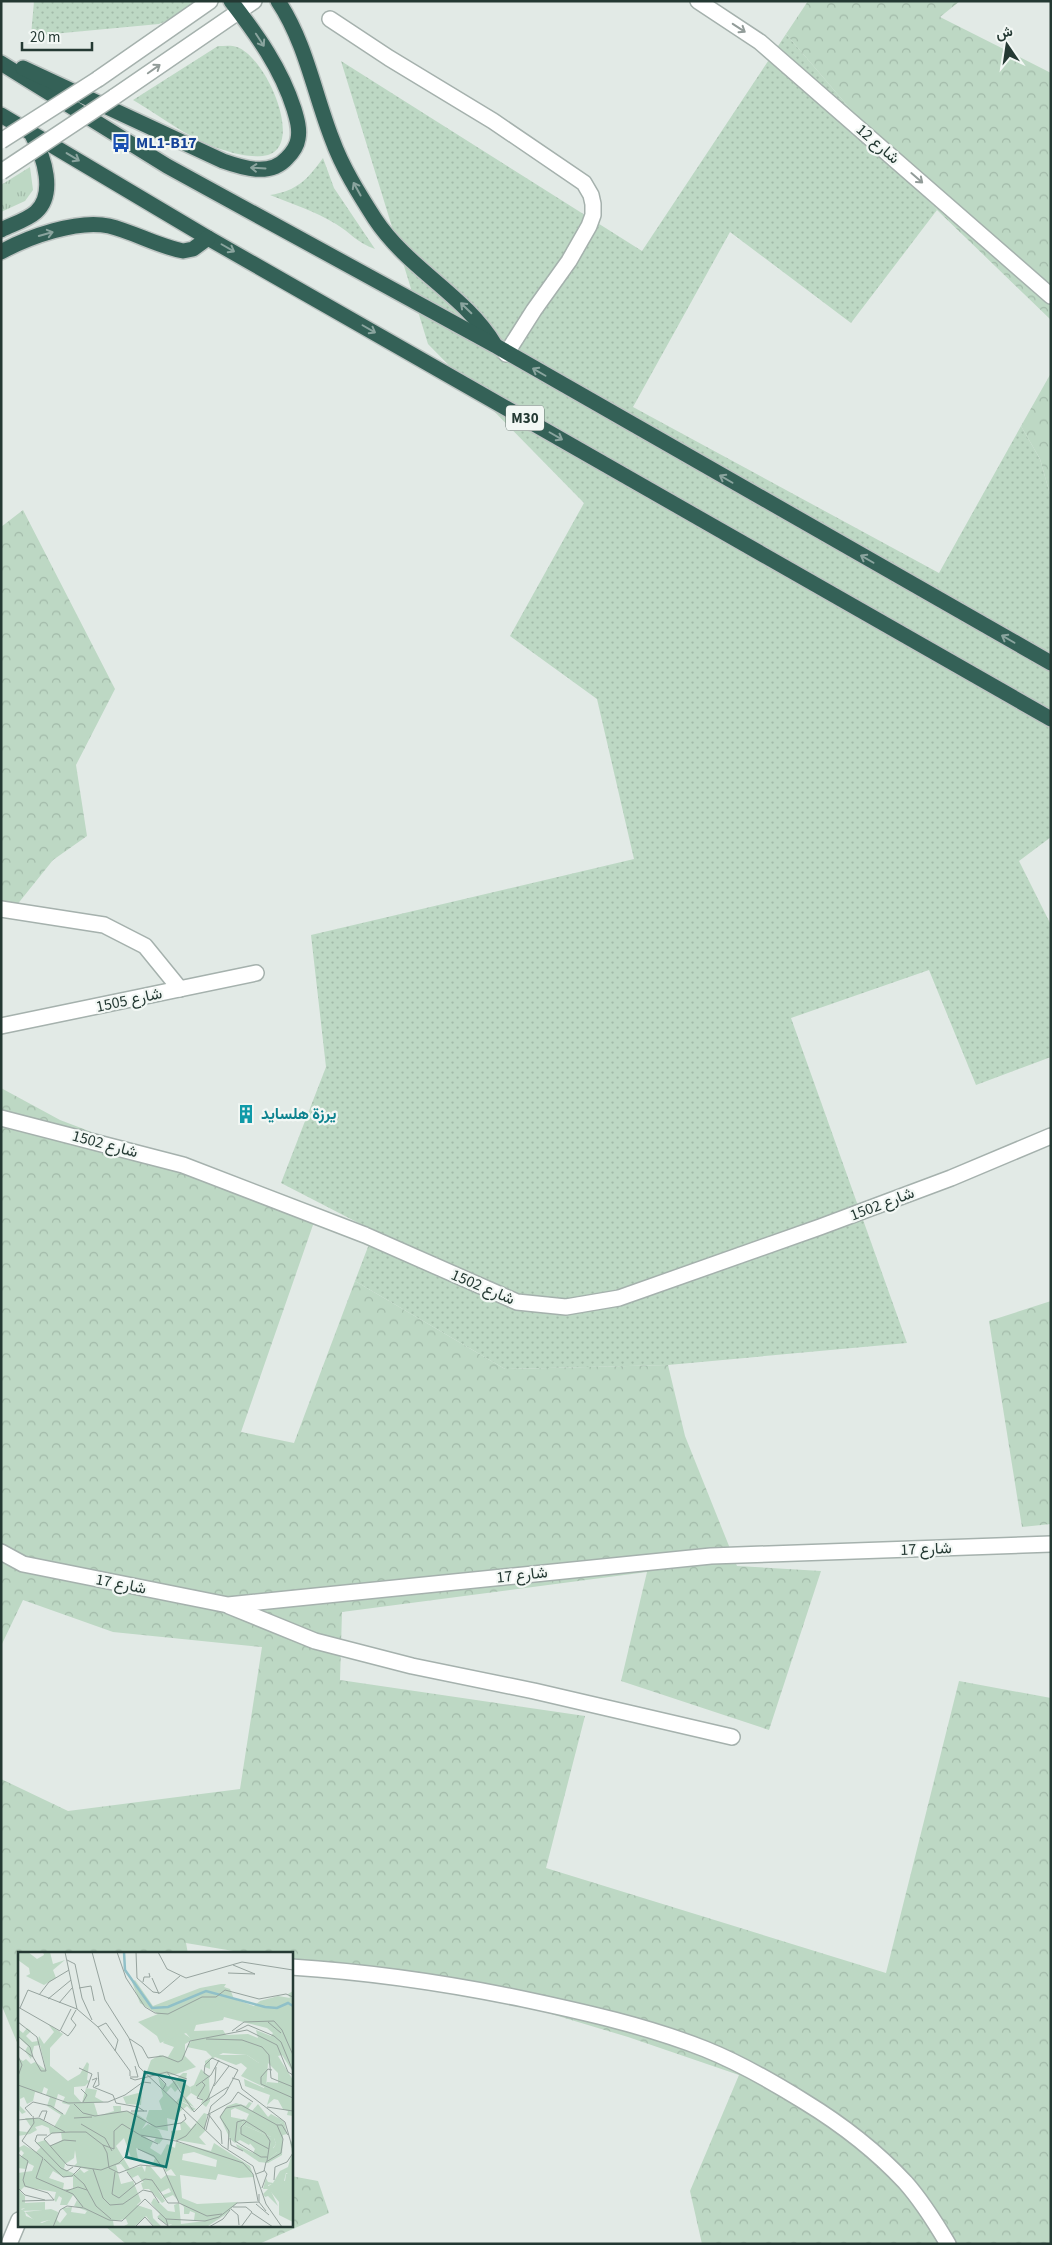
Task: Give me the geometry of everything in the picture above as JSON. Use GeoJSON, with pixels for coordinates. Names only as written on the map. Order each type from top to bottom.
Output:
{"type":"FeatureCollection","features":[{"type":"Feature","properties":{"kind":"highway"},"geometry":{"type":"LineString","coordinates":[[278,1],[298,37],[332,139],[359,192],[377,221],[411,260],[478,321],[501,350]]}},
{"type":"Feature","properties":{"kind":"highway"},"geometry":{"type":"LineString","coordinates":[[1,61],[46,77],[223,161],[241,167],[275,168],[285,160],[298,140],[297,119],[277,67],[255,32],[234,6]]}},
{"type":"Feature","properties":{"kind":"highway"},"geometry":{"type":"LineString","coordinates":[[1,61],[167,166],[501,350],[1051,663]]}},
{"type":"Feature","properties":{"kind":"highway","name":"M30"},"geometry":{"type":"LineString","coordinates":[[1,114],[208,238],[1051,719]]}},
{"type":"Feature","properties":{"kind":"highway"},"geometry":{"type":"LineString","coordinates":[[1,230],[29,217],[43,204],[46,195],[41,152],[30,132]]}},
{"type":"Feature","properties":{"kind":"highway"},"geometry":{"type":"LineString","coordinates":[[1,252],[22,241],[51,232],[94,225],[108,226],[183,251],[193,249],[208,238]]}},
{"type":"Feature","properties":{"kind":"street"},"geometry":{"type":"LineString","coordinates":[[1,141],[98,79],[210,1]]}},
{"type":"Feature","properties":{"kind":"street"},"geometry":{"type":"LineString","coordinates":[[1,172],[114,97],[234,6],[254,1]]}},
{"type":"Feature","properties":{"kind":"street","name":"شارع 12"},"geometry":{"type":"LineString","coordinates":[[698,1],[760,42],[1051,296]]}},
{"type":"Feature","properties":{"kind":"street"},"geometry":{"type":"LineString","coordinates":[[330,19],[546,157],[584,183],[591,194],[593,215],[581,240],[501,350]]}},
{"type":"Feature","properties":{"kind":"street"},"geometry":{"type":"LineString","coordinates":[[1,909],[104,925],[145,946],[180,989]]}},
{"type":"Feature","properties":{"kind":"street","name":"شارع 1505"},"geometry":{"type":"LineString","coordinates":[[1,1026],[256,973]]}},
{"type":"Feature","properties":{"kind":"street","name":"شارع 1502"},"geometry":{"type":"LineString","coordinates":[[1,1118],[183,1165],[365,1235],[517,1302],[566,1307],[619,1298],[820,1227],[951,1178],[1051,1136]]}},
{"type":"Feature","properties":{"kind":"street","name":"شارع 17"},"geometry":{"type":"LineString","coordinates":[[1,1552],[23,1564],[228,1605],[711,1556],[1051,1544]]}},
{"type":"Feature","properties":{"kind":"street"},"geometry":{"type":"LineString","coordinates":[[228,1605],[315,1641],[412,1666],[534,1691],[732,1737]]}},
{"type":"Feature","properties":{"kind":"street"},"geometry":{"type":"LineString","coordinates":[[292,1967],[393,1977],[479,1990],[606,2018],[704,2049],[744,2067],[778,2086],[829,2117],[860,2141],[904,2182],[924,2206],[948,2244]]}},
{"type":"Feature","properties":{"kind":"street"},"geometry":{"type":"LineString","coordinates":[[8,2244],[18,2222]]}},
{"type":"Feature","properties":{"kind":"green space"},"geometry":{"type":"Polygon","coordinates":[[[34,1],[217,1],[159,24],[31,36],[34,1]]]}},
{"type":"Feature","properties":{"kind":"green space"},"geometry":{"type":"Polygon","coordinates":[[[808,1],[960,1],[940,17],[1051,73],[1051,320],[937,210],[786,34],[808,1]]]}},
{"type":"Feature","properties":{"kind":"green space"},"geometry":{"type":"Polygon","coordinates":[[[786,34],[937,210],[851,323],[730,232],[633,407],[939,573],[1021,426],[1040,459],[1051,498],[1051,837],[1019,861],[1051,925],[1051,1057],[976,1085],[929,970],[791,1018],[907,1343],[668,1365],[505,1369],[355,1281],[374,1231],[281,1183],[326,1067],[311,935],[634,859],[597,699],[510,636],[584,503],[428,344],[341,61],[642,251],[786,34]]]}},
{"type":"Feature","properties":{"kind":"green space"},"geometry":{"type":"Polygon","coordinates":[[[218,46],[235,46],[248,54],[260,67],[269,83],[282,119],[283,135],[278,148],[268,155],[247,156],[215,147],[191,136],[133,100],[218,46]]]}},
{"type":"Feature","properties":{"kind":"green space"},"geometry":{"type":"Polygon","coordinates":[[[323,158],[334,188],[375,249],[363,244],[328,219],[270,195],[288,190],[301,183],[323,158]]]}},
{"type":"Feature","properties":{"kind":"green space"},"geometry":{"type":"Polygon","coordinates":[[[30,167],[33,190],[25,201],[1,212],[1,185],[30,167]]]}},
{"type":"Feature","properties":{"kind":"green space"},"geometry":{"type":"Polygon","coordinates":[[[1051,373],[1051,498],[1040,459],[1021,426],[1051,373]]]}},
{"type":"Feature","properties":{"kind":"green space"},"geometry":{"type":"Polygon","coordinates":[[[23,510],[115,689],[76,765],[87,836],[53,860],[12,911],[1,913],[1,527],[23,510]]]}},
{"type":"Feature","properties":{"kind":"green space"},"geometry":{"type":"Polygon","coordinates":[[[1,1088],[60,1120],[257,1195],[314,1222],[241,1432],[294,1443],[355,1281],[505,1369],[668,1365],[685,1436],[737,1566],[821,1571],[769,1730],[621,1681],[647,1572],[342,1612],[340,1680],[585,1716],[546,1868],[886,1973],[959,1681],[1051,1698],[1051,2244],[702,2244],[690,2191],[739,2075],[628,2037],[478,1992],[292,1961],[292,1952],[239,1952],[186,1943],[188,1952],[18,1952],[18,2045],[1,2004],[1,1779],[68,1811],[240,1789],[262,1647],[113,1632],[23,1600],[1,1646],[1,1088]]]}},
{"type":"Feature","properties":{"kind":"green space"},"geometry":{"type":"Polygon","coordinates":[[[1051,1301],[1051,1524],[1022,1527],[989,1321],[1051,1301]]]}},
{"type":"Feature","properties":{"kind":"green space"},"geometry":{"type":"Polygon","coordinates":[[[292,2176],[318,2181],[329,2213],[259,2244],[126,2244],[107,2228],[292,2228],[292,2176]]]}},
{"type":"Feature","properties":{"kind":"place","name":"ML1-B17"},"geometry":{"type":"Point","coordinates":[121,143]}},
{"type":"Feature","properties":{"kind":"place","name":"يرزة هلسايد"},"geometry":{"type":"Point","coordinates":[246,1114]}}]}
